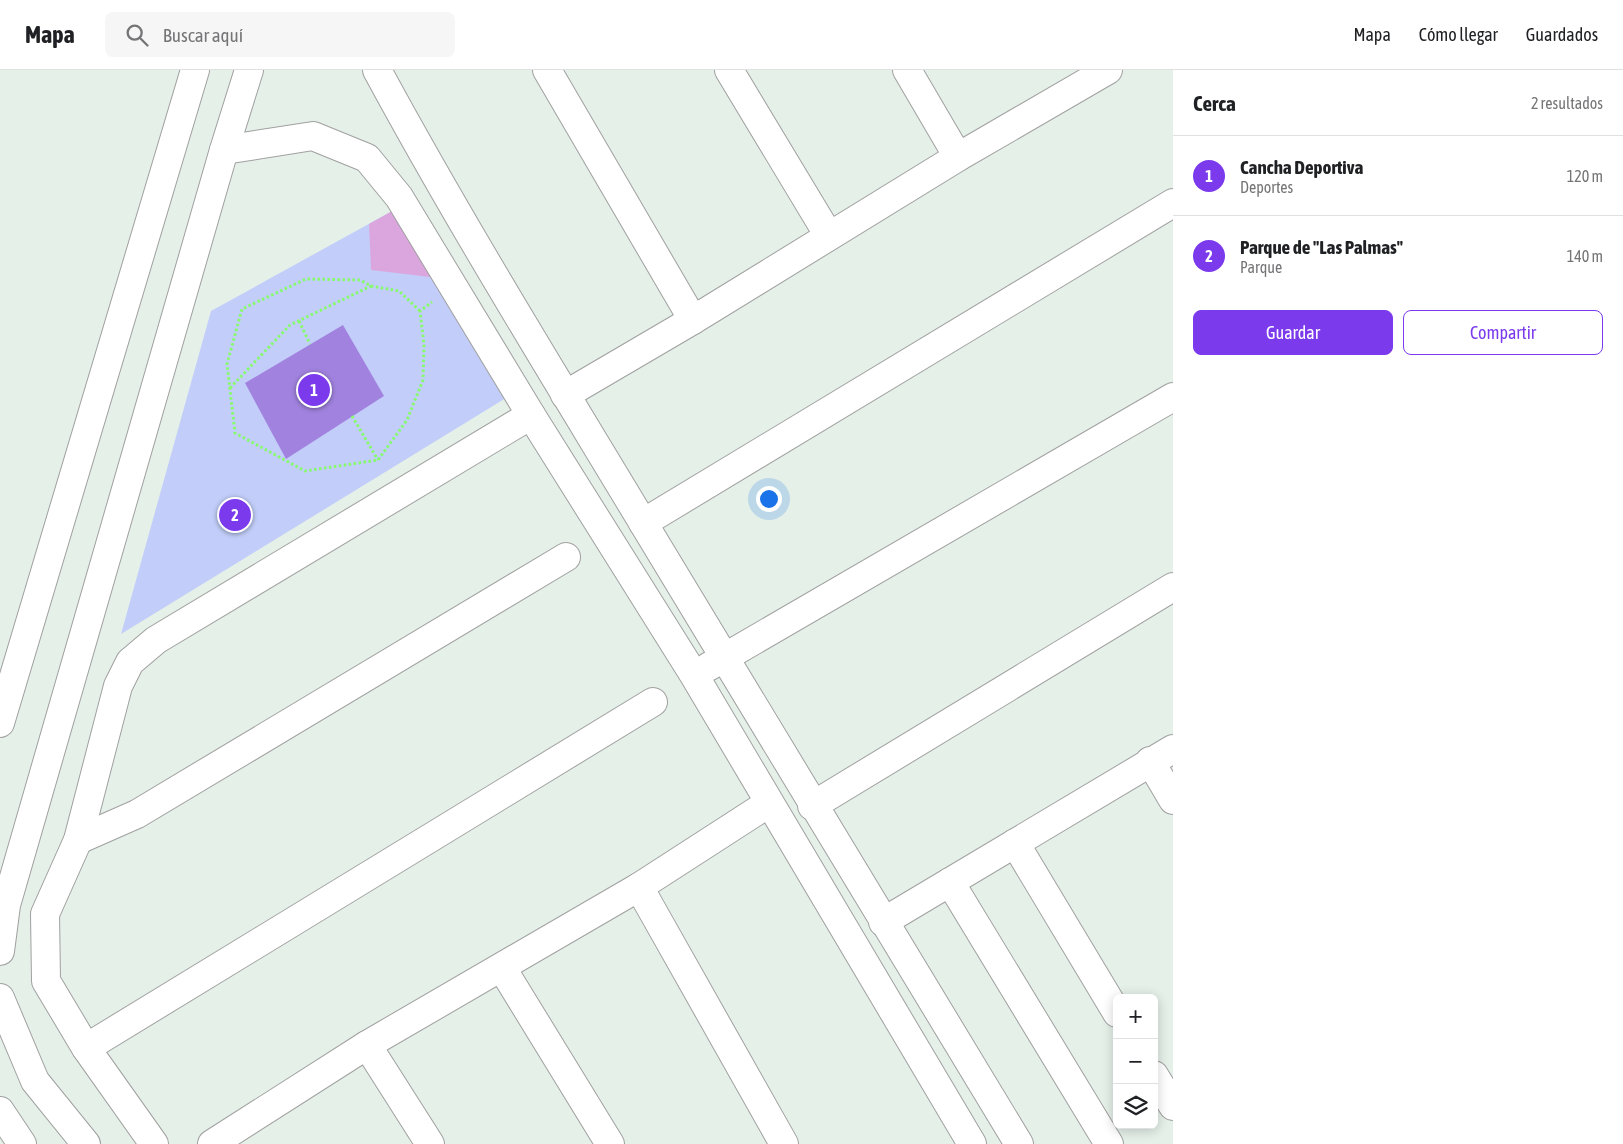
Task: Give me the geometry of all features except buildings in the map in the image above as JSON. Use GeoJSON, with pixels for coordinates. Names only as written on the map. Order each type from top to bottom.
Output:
{"type":"FeatureCollection","features":[{"type":"Feature","properties":{"kind":"street"},"geometry":{"type":"LineString","coordinates":[[0,723],[195,70]]}},
{"type":"Feature","properties":{"kind":"street"},"geometry":{"type":"LineString","coordinates":[[0,951],[6,905],[224,150],[249,70]]}},
{"type":"Feature","properties":{"kind":"street"},"geometry":{"type":"LineString","coordinates":[[377,70],[403,118],[566,395],[812,806],[1019,1144]]}},
{"type":"Feature","properties":{"kind":"street"},"geometry":{"type":"LineString","coordinates":[[547,70],[693,320]]}},
{"type":"Feature","properties":{"kind":"street"},"geometry":{"type":"LineString","coordinates":[[729,70],[829,236]]}},
{"type":"Feature","properties":{"kind":"street"},"geometry":{"type":"LineString","coordinates":[[907,70],[958,157]]}},
{"type":"Feature","properties":{"kind":"street"},"geometry":{"type":"LineString","coordinates":[[566,395],[693,320],[1100,72]]}},
{"type":"Feature","properties":{"kind":"street"},"geometry":{"type":"LineString","coordinates":[[224,150],[313,136],[367,158],[399,197],[531,415],[694,676],[972,1144]]}},
{"type":"Feature","properties":{"kind":"street"},"geometry":{"type":"LineString","coordinates":[[643,523],[1173,203]]}},
{"type":"Feature","properties":{"kind":"street"},"geometry":{"type":"LineString","coordinates":[[694,676],[1173,397]]}},
{"type":"Feature","properties":{"kind":"street"},"geometry":{"type":"LineString","coordinates":[[154,1144],[86,1048],[46,981],[45,914],[78,840],[118,686],[130,662],[156,640],[531,415]]}},
{"type":"Feature","properties":{"kind":"street"},"geometry":{"type":"LineString","coordinates":[[78,840],[137,814],[566,556]]}},
{"type":"Feature","properties":{"kind":"street"},"geometry":{"type":"LineString","coordinates":[[812,806],[1173,586]]}},
{"type":"Feature","properties":{"kind":"street"},"geometry":{"type":"LineString","coordinates":[[86,1048],[653,702]]}},
{"type":"Feature","properties":{"kind":"street"},"geometry":{"type":"LineString","coordinates":[[884,922],[1162,755],[1173,800]]}},
{"type":"Feature","properties":{"kind":"street"},"geometry":{"type":"LineString","coordinates":[[212,1144],[367,1045],[639,888],[770,803]]}},
{"type":"Feature","properties":{"kind":"street"},"geometry":{"type":"LineString","coordinates":[[1015,843],[1113,1006]]}},
{"type":"Feature","properties":{"kind":"street"},"geometry":{"type":"LineString","coordinates":[[950,882],[1109,1144]]}},
{"type":"Feature","properties":{"kind":"street"},"geometry":{"type":"LineString","coordinates":[[639,888],[784,1144]]}},
{"type":"Feature","properties":{"kind":"street"},"geometry":{"type":"LineString","coordinates":[[502,968],[610,1144]]}},
{"type":"Feature","properties":{"kind":"street"},"geometry":{"type":"LineString","coordinates":[[0,998],[35,1081],[86,1144]]}},
{"type":"Feature","properties":{"kind":"street"},"geometry":{"type":"LineString","coordinates":[[367,1045],[430,1144]]}},
{"type":"Feature","properties":{"kind":"street"},"geometry":{"type":"LineString","coordinates":[[1158,1082],[1173,1106]]}},
{"type":"Feature","properties":{"kind":"street"},"geometry":{"type":"LineString","coordinates":[[0,1111],[22,1144]]}},
{"type":"Feature","properties":{"kind":"path"},"geometry":{"type":"LineString","coordinates":[[306,279],[360,280],[371,286],[399,291],[420,311],[424,345],[423,380],[407,420],[378,460],[305,471],[235,434],[227,364],[242,309],[306,279]]}},
{"type":"Feature","properties":{"kind":"path"},"geometry":{"type":"LineString","coordinates":[[230,389],[290,325],[371,286]]}},
{"type":"Feature","properties":{"kind":"path"},"geometry":{"type":"LineString","coordinates":[[420,311],[434,301]]}},
{"type":"Feature","properties":{"kind":"path"},"geometry":{"type":"LineString","coordinates":[[299,321],[310,344]]}},
{"type":"Feature","properties":{"kind":"path"},"geometry":{"type":"LineString","coordinates":[[352,416],[378,460]]}},
{"type":"Feature","properties":{"kind":"shaded area"},"geometry":{"type":"Polygon","coordinates":[[[394,210],[511,395],[121,634],[211,311],[394,210]]]}},
{"type":"Feature","properties":{"kind":"shaded area"},"geometry":{"type":"Polygon","coordinates":[[[394,210],[439,278],[371,270],[369,224],[394,210]]]}},
{"type":"Feature","properties":{"kind":"shaded area"},"geometry":{"type":"Polygon","coordinates":[[[343,325],[384,396],[286,459],[245,383],[343,325]]]}},
{"type":"Feature","properties":{"kind":"place","name":"Cancha Deportiva"},"geometry":{"type":"Point","coordinates":[314,390]}},
{"type":"Feature","properties":{"kind":"place","name":"Parque de \"Las Palmas\""},"geometry":{"type":"Point","coordinates":[235,515]}}]}
